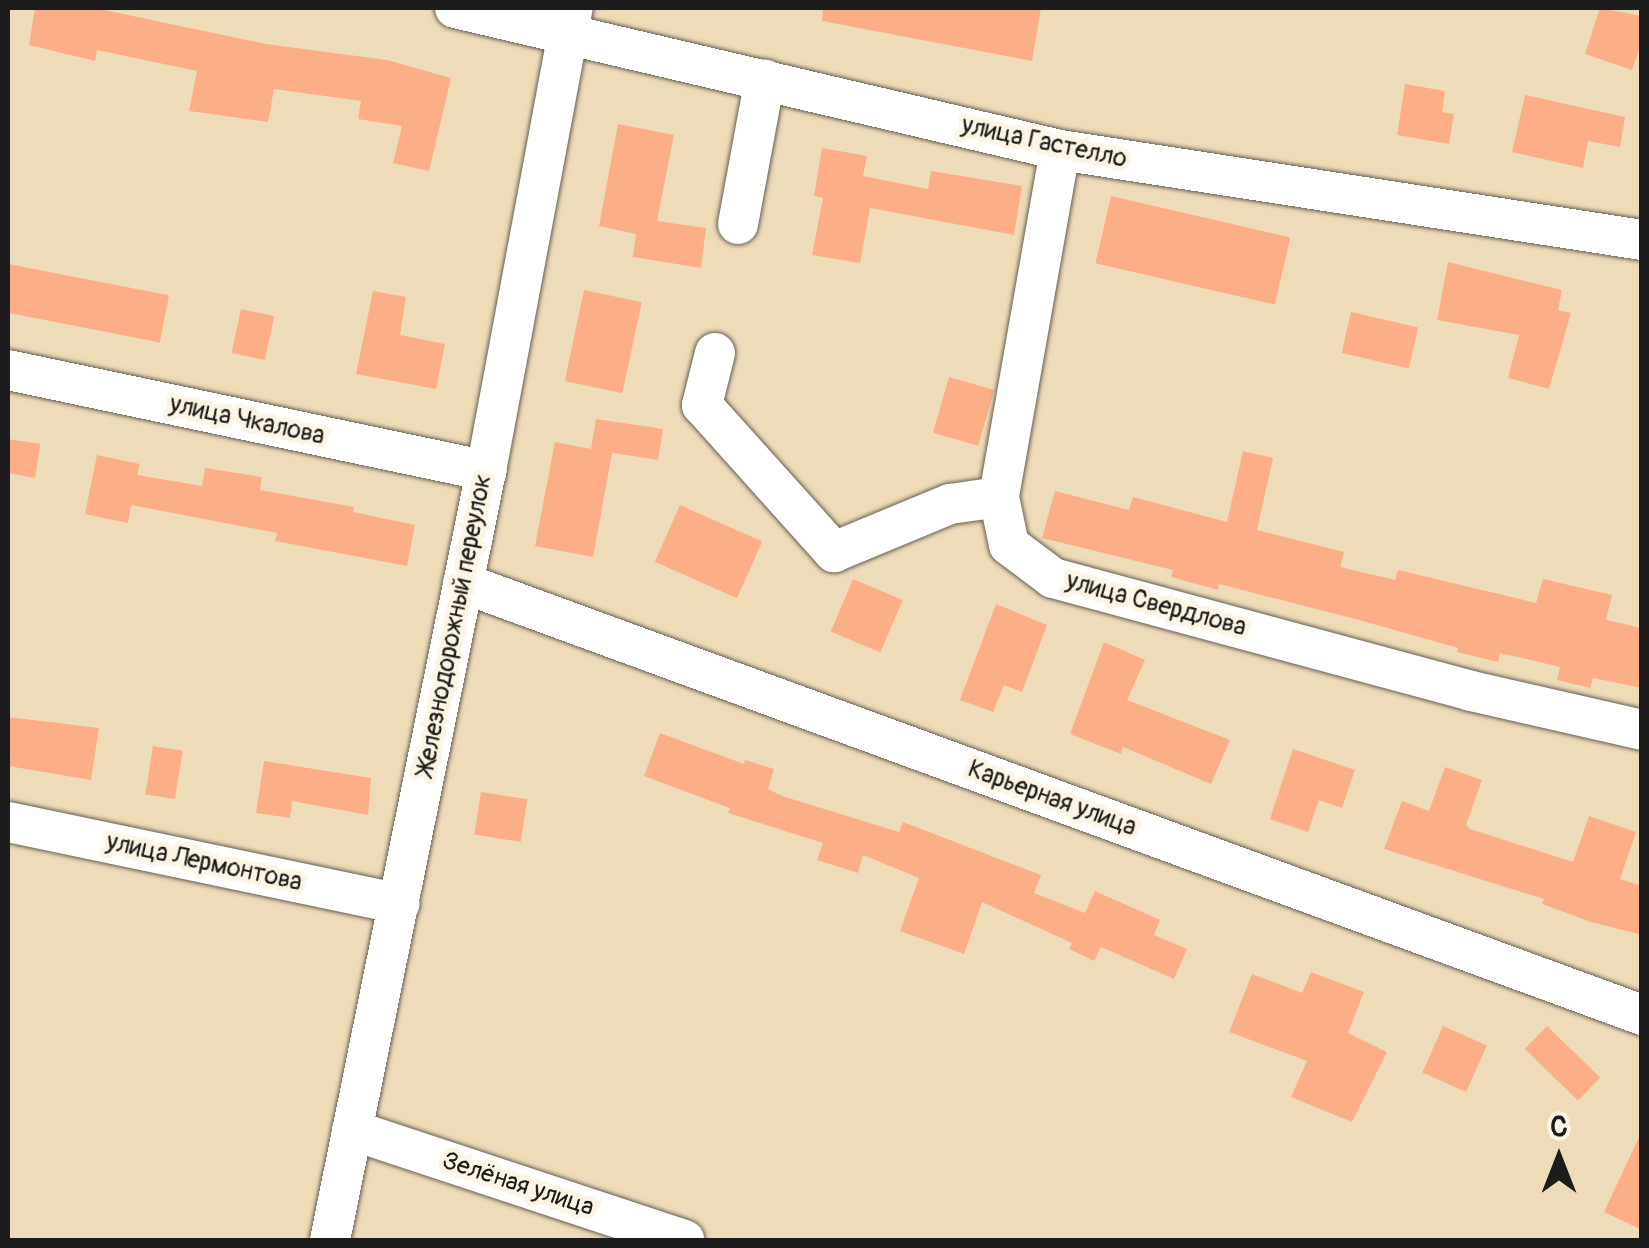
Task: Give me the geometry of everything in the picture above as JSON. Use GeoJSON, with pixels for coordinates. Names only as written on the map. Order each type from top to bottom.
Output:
{"type":"FeatureCollection","features":[{"type":"Feature","properties":{"kind":"street","name":"улица Гастелло"},"geometry":{"type":"LineString","coordinates":[[454,8],[570,19],[765,79],[1060,150],[1642,240]]}},
{"type":"Feature","properties":{"kind":"street","name":"Железнодорожный переулок"},"geometry":{"type":"LineString","coordinates":[[330,1240],[486,472],[570,19]]}},
{"type":"Feature","properties":{"kind":"street"},"geometry":{"type":"LineString","coordinates":[[738,224],[765,79]]}},
{"type":"Feature","properties":{"kind":"street","name":"улица Свердлова"},"geometry":{"type":"LineString","coordinates":[[1060,150],[999,497],[1010,545],[1053,578],[1471,690],[1642,730]]}},
{"type":"Feature","properties":{"kind":"street"},"geometry":{"type":"LineString","coordinates":[[715,354],[702,405],[834,552],[950,504],[999,497]]}},
{"type":"Feature","properties":{"kind":"street","name":"улица Чкалова"},"geometry":{"type":"LineString","coordinates":[[8,370],[486,472]]}},
{"type":"Feature","properties":{"kind":"street","name":"Карьерная улица"},"geometry":{"type":"LineString","coordinates":[[463,583],[1642,1016]]}},
{"type":"Feature","properties":{"kind":"street","name":"улица Лермонтова"},"geometry":{"type":"LineString","coordinates":[[8,822],[400,904]]}},
{"type":"Feature","properties":{"kind":"street","name":"Зелёная улица"},"geometry":{"type":"LineString","coordinates":[[352,1130],[684,1240]]}},
{"type":"Feature","properties":{"kind":"building"},"geometry":{"type":"Polygon","coordinates":[[[35,8],[95,8],[266,44],[387,60],[451,78],[429,171],[393,163],[402,126],[358,119],[361,101],[274,89],[268,122],[189,111],[197,71],[97,50],[95,61],[29,45],[35,8]]]}},
{"type":"Feature","properties":{"kind":"building"},"geometry":{"type":"Polygon","coordinates":[[[823,8],[1041,8],[1032,61],[822,21],[823,8]]]}},
{"type":"Feature","properties":{"kind":"building"},"geometry":{"type":"Polygon","coordinates":[[[1600,8],[1642,16],[1642,42],[1632,70],[1585,54],[1600,8]]]}},
{"type":"Feature","properties":{"kind":"building"},"geometry":{"type":"Polygon","coordinates":[[[1405,84],[1445,91],[1442,112],[1454,114],[1449,144],[1397,135],[1405,84]]]}},
{"type":"Feature","properties":{"kind":"building"},"geometry":{"type":"Polygon","coordinates":[[[1525,95],[1625,117],[1620,147],[1588,141],[1583,168],[1512,152],[1525,95]]]}},
{"type":"Feature","properties":{"kind":"building"},"geometry":{"type":"Polygon","coordinates":[[[618,124],[674,135],[657,221],[706,228],[701,268],[633,257],[636,234],[599,226],[618,124]]]}},
{"type":"Feature","properties":{"kind":"building"},"geometry":{"type":"Polygon","coordinates":[[[822,148],[867,156],[863,176],[928,189],[931,171],[1022,186],[1014,235],[870,208],[860,263],[812,255],[823,198],[814,196],[822,148]]]}},
{"type":"Feature","properties":{"kind":"building"},"geometry":{"type":"Polygon","coordinates":[[[1111,196],[1290,237],[1275,305],[1095,263],[1111,196]]]}},
{"type":"Feature","properties":{"kind":"building"},"geometry":{"type":"Polygon","coordinates":[[[1448,262],[1562,290],[1558,310],[1571,313],[1549,389],[1508,378],[1519,335],[1437,320],[1448,262]]]}},
{"type":"Feature","properties":{"kind":"building"},"geometry":{"type":"Polygon","coordinates":[[[8,264],[169,295],[160,342],[8,313],[8,264]]]}},
{"type":"Feature","properties":{"kind":"building"},"geometry":{"type":"Polygon","coordinates":[[[584,290],[642,302],[622,393],[565,381],[584,290]]]}},
{"type":"Feature","properties":{"kind":"building"},"geometry":{"type":"Polygon","coordinates":[[[373,291],[406,297],[400,335],[445,344],[436,389],[356,374],[373,291]]]}},
{"type":"Feature","properties":{"kind":"building"},"geometry":{"type":"Polygon","coordinates":[[[241,309],[274,316],[265,360],[232,353],[241,309]]]}},
{"type":"Feature","properties":{"kind":"building"},"geometry":{"type":"Polygon","coordinates":[[[1351,312],[1418,328],[1409,368],[1342,353],[1351,312]]]}},
{"type":"Feature","properties":{"kind":"building"},"geometry":{"type":"Polygon","coordinates":[[[949,377],[994,390],[978,446],[933,433],[949,377]]]}},
{"type":"Feature","properties":{"kind":"building"},"geometry":{"type":"Polygon","coordinates":[[[596,419],[663,429],[658,460],[607,452],[612,453],[593,557],[535,546],[555,442],[591,449],[596,419]]]}},
{"type":"Feature","properties":{"kind":"building"},"geometry":{"type":"Polygon","coordinates":[[[8,439],[40,444],[35,478],[8,473],[8,439]]]}},
{"type":"Feature","properties":{"kind":"building"},"geometry":{"type":"Polygon","coordinates":[[[1243,451],[1273,458],[1257,530],[1344,552],[1340,567],[1395,580],[1398,570],[1536,603],[1543,579],[1612,595],[1606,620],[1642,628],[1642,688],[1593,678],[1590,688],[1557,680],[1560,667],[1500,653],[1498,662],[1457,652],[1458,648],[1359,620],[1219,584],[1218,590],[1171,577],[1173,570],[1042,538],[1055,491],[1129,510],[1133,497],[1227,522],[1243,451]]]}},
{"type":"Feature","properties":{"kind":"building"},"geometry":{"type":"Polygon","coordinates":[[[97,455],[140,464],[137,475],[202,486],[205,468],[262,477],[260,490],[354,507],[353,512],[415,525],[407,566],[275,541],[277,533],[131,505],[128,523],[85,514],[97,455]]]}},
{"type":"Feature","properties":{"kind":"building"},"geometry":{"type":"Polygon","coordinates":[[[680,505],[762,542],[737,598],[655,562],[680,505]]]}},
{"type":"Feature","properties":{"kind":"building"},"geometry":{"type":"Polygon","coordinates":[[[853,579],[903,600],[880,653],[831,631],[853,579]]]}},
{"type":"Feature","properties":{"kind":"building"},"geometry":{"type":"Polygon","coordinates":[[[996,604],[1047,625],[1022,692],[1004,685],[993,712],[960,700],[996,604]]]}},
{"type":"Feature","properties":{"kind":"building"},"geometry":{"type":"Polygon","coordinates":[[[1104,642],[1145,660],[1127,700],[1230,740],[1211,784],[1123,747],[1121,754],[1070,734],[1104,642]]]}},
{"type":"Feature","properties":{"kind":"building"},"geometry":{"type":"Polygon","coordinates":[[[8,717],[99,728],[91,780],[8,766],[8,717]]]}},
{"type":"Feature","properties":{"kind":"building"},"geometry":{"type":"Polygon","coordinates":[[[660,733],[744,764],[745,760],[774,769],[768,789],[782,796],[899,832],[903,822],[1041,875],[1034,893],[1085,913],[1095,891],[1160,920],[1154,935],[1187,949],[1174,979],[1101,947],[1094,961],[1069,949],[1072,943],[982,902],[964,954],[900,931],[919,878],[863,855],[858,873],[817,860],[823,843],[728,813],[730,808],[644,776],[660,733]]]}},
{"type":"Feature","properties":{"kind":"building"},"geometry":{"type":"Polygon","coordinates":[[[153,746],[183,751],[175,799],[145,794],[153,746]]]}},
{"type":"Feature","properties":{"kind":"building"},"geometry":{"type":"Polygon","coordinates":[[[1293,749],[1355,770],[1342,808],[1319,800],[1308,832],[1270,819],[1293,749]]]}},
{"type":"Feature","properties":{"kind":"building"},"geometry":{"type":"Polygon","coordinates":[[[264,761],[371,778],[368,815],[292,801],[290,818],[256,813],[264,761]]]}},
{"type":"Feature","properties":{"kind":"building"},"geometry":{"type":"Polygon","coordinates":[[[1445,767],[1482,780],[1466,825],[1470,829],[1573,862],[1589,816],[1636,832],[1620,879],[1642,886],[1642,935],[1591,922],[1542,904],[1544,899],[1384,849],[1402,801],[1429,811],[1445,767]]]}},
{"type":"Feature","properties":{"kind":"building"},"geometry":{"type":"Polygon","coordinates":[[[481,792],[527,799],[521,842],[474,834],[481,792]]]}},
{"type":"Feature","properties":{"kind":"building"},"geometry":{"type":"Polygon","coordinates":[[[1311,972],[1364,992],[1348,1033],[1387,1052],[1352,1122],[1291,1097],[1307,1061],[1229,1032],[1252,974],[1302,993],[1311,972]]]}},
{"type":"Feature","properties":{"kind":"building"},"geometry":{"type":"Polygon","coordinates":[[[1443,1026],[1487,1046],[1466,1092],[1422,1073],[1443,1026]]]}},
{"type":"Feature","properties":{"kind":"building"},"geometry":{"type":"Polygon","coordinates":[[[1547,1026],[1600,1077],[1578,1100],[1525,1049],[1547,1026]]]}},
{"type":"Feature","properties":{"kind":"building"},"geometry":{"type":"Polygon","coordinates":[[[1642,1131],[1642,1230],[1604,1212],[1642,1131]]]}}]}
